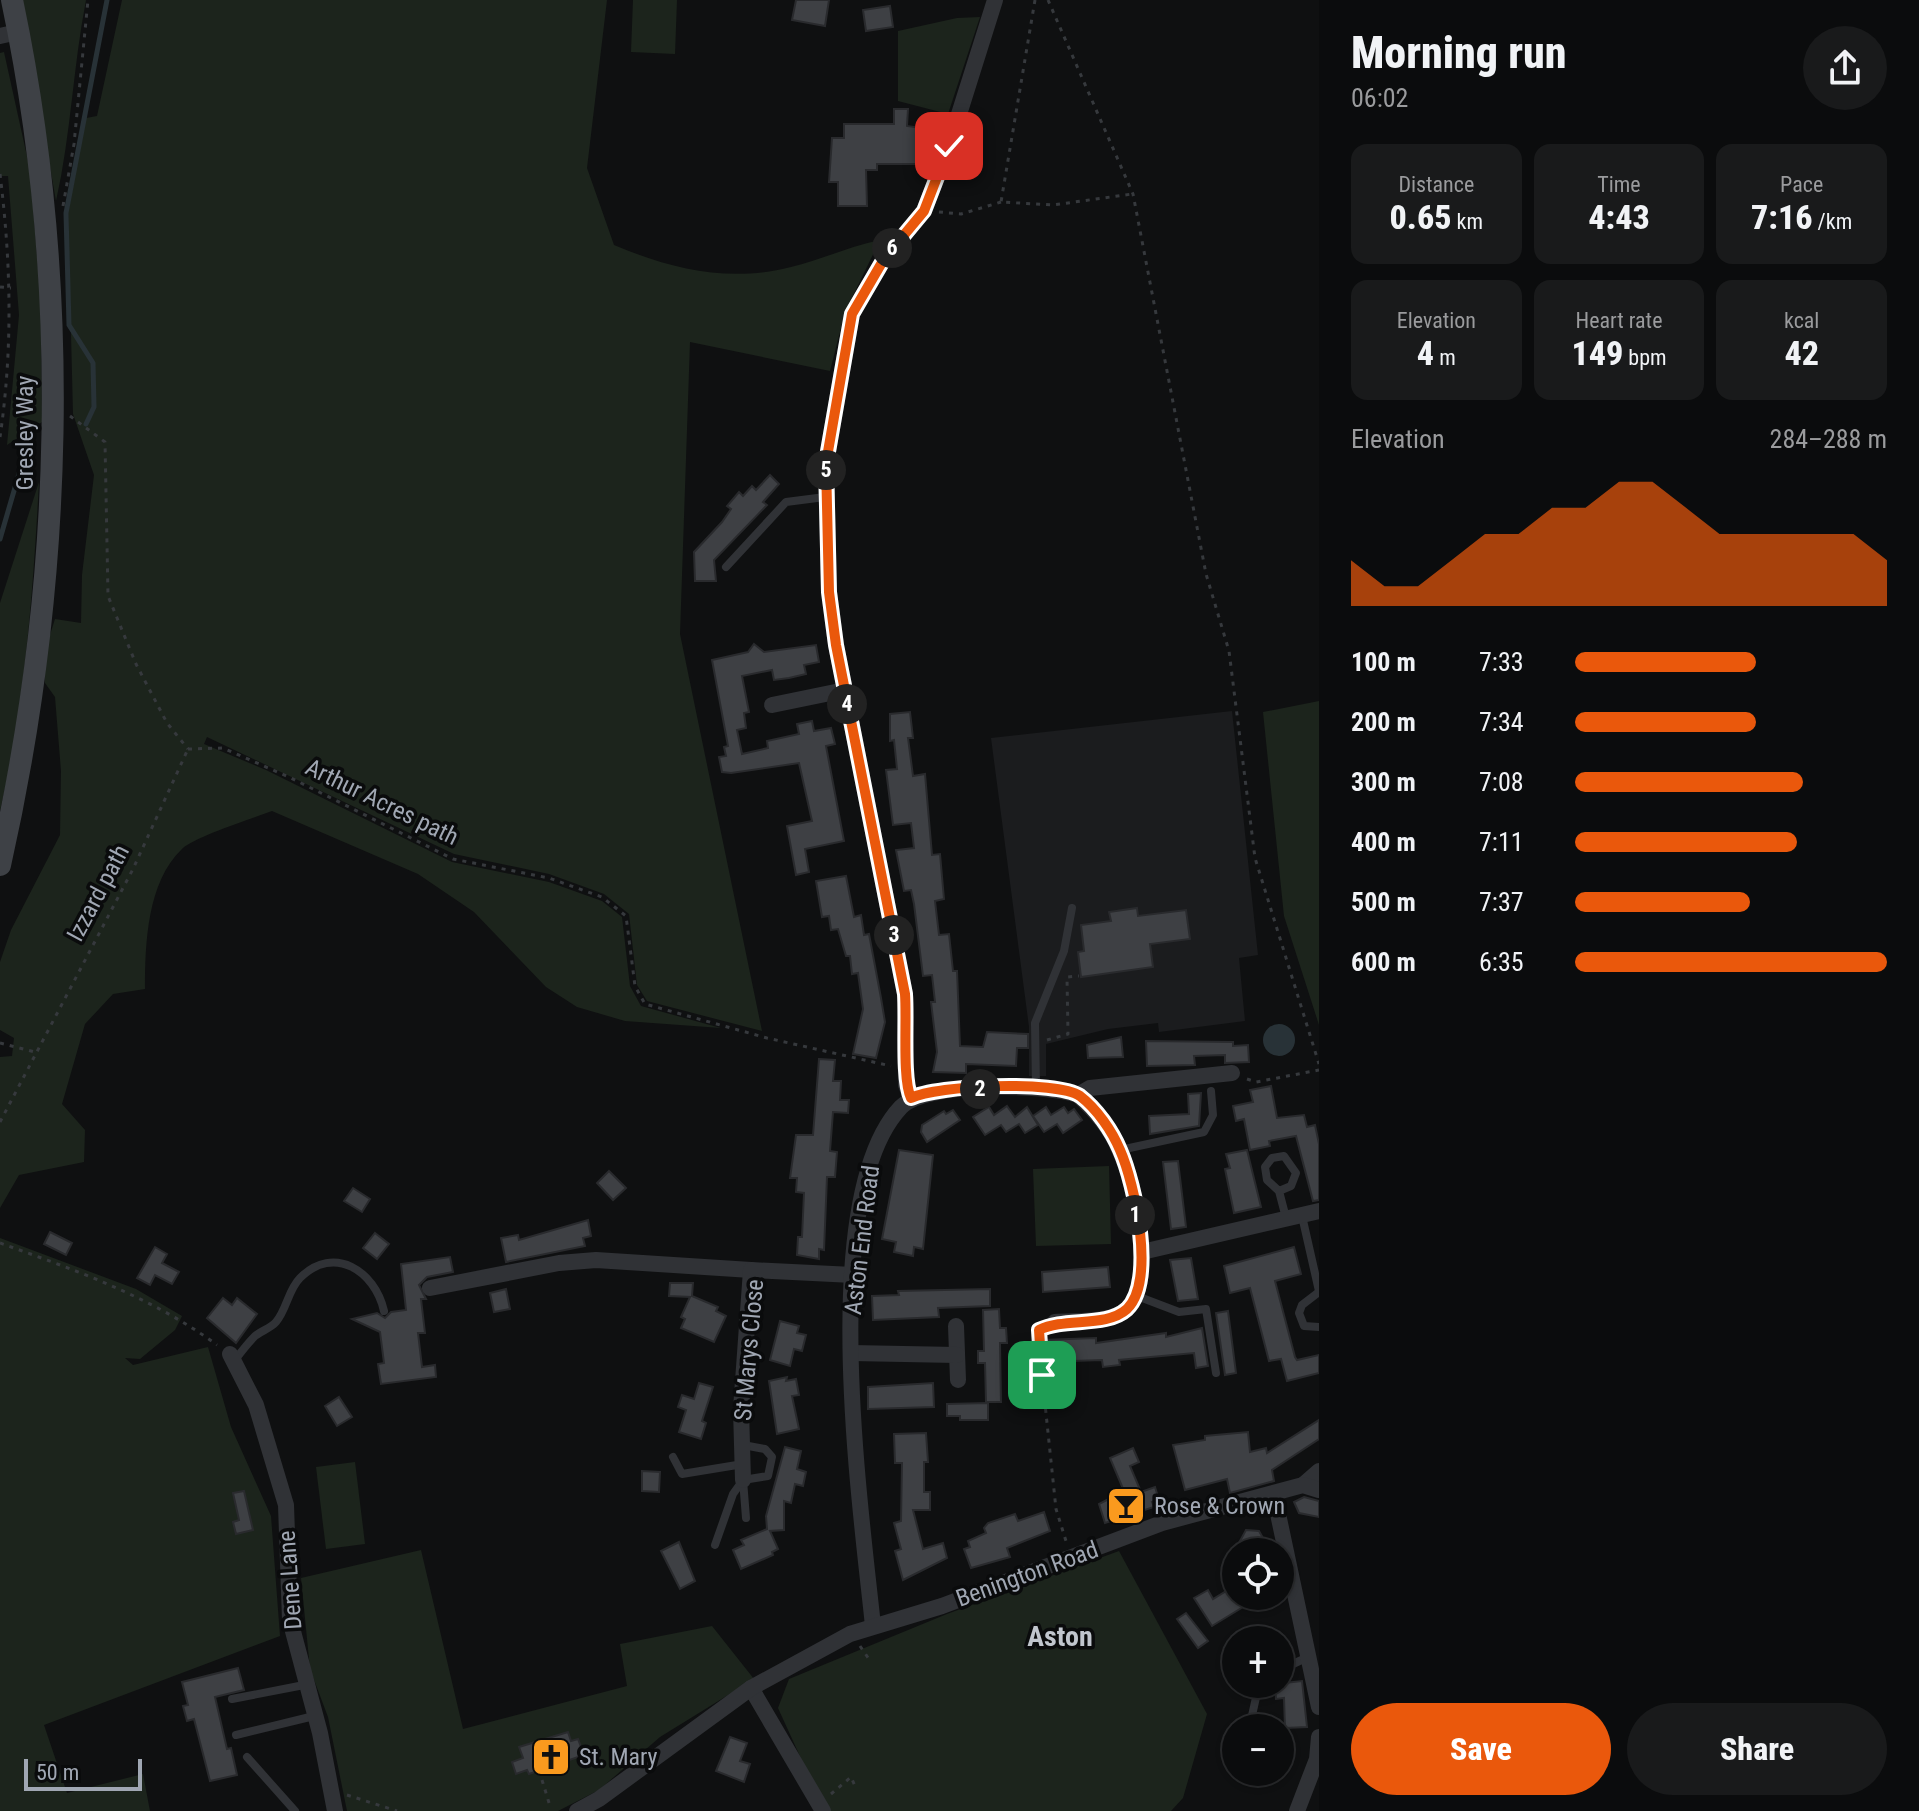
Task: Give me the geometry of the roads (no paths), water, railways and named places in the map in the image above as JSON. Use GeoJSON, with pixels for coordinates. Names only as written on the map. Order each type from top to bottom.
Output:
{"type":"FeatureCollection","features":[{"type":"Feature","properties":{"kind":"street","name":"Gresley Way"},"geometry":{"type":"LineString","coordinates":[[0,865],[23,754],[35,674],[52,498],[52,364],[45,207],[9,34],[12,0]]}},
{"type":"Feature","properties":{"kind":"street"},"geometry":{"type":"LineString","coordinates":[[995,0],[949,146],[924,211],[884,259],[852,314],[833,409],[825,497],[829,592],[845,690],[905,994],[906,1085],[911,1098],[942,1090],[1036,1088],[1078,1095],[1105,1123],[1120,1150],[1142,1252],[1137,1296],[1116,1316],[1055,1322]]}},
{"type":"Feature","properties":{"kind":"street"},"geometry":{"type":"LineString","coordinates":[[772,705],[845,690]]}},
{"type":"Feature","properties":{"kind":"street"},"geometry":{"type":"LineString","coordinates":[[1078,1095],[1090,1088],[1232,1073]]}},
{"type":"Feature","properties":{"kind":"street","name":"Aston End Road"},"geometry":{"type":"LineString","coordinates":[[873,1626],[851,1427],[853,1275],[863,1196],[875,1147],[883,1131],[911,1098]]}},
{"type":"Feature","properties":{"kind":"street"},"geometry":{"type":"LineString","coordinates":[[1142,1252],[1319,1211]]}},
{"type":"Feature","properties":{"kind":"street"},"geometry":{"type":"LineString","coordinates":[[430,1288],[559,1263],[596,1260],[751,1270]]}},
{"type":"Feature","properties":{"kind":"street","name":"St Marys Close"},"geometry":{"type":"LineString","coordinates":[[743,1472],[743,1379],[751,1270],[853,1275]]}},
{"type":"Feature","properties":{"kind":"street"},"geometry":{"type":"LineString","coordinates":[[956,1326],[958,1380]]}},
{"type":"Feature","properties":{"kind":"street"},"geometry":{"type":"LineString","coordinates":[[851,1353],[957,1355]]}},
{"type":"Feature","properties":{"kind":"street","name":"Dene Lane"},"geometry":{"type":"LineString","coordinates":[[232,1357],[256,1405],[286,1505],[290,1620],[335,1811]]}},
{"type":"Feature","properties":{"kind":"street"},"geometry":{"type":"LineString","coordinates":[[1311,1487],[1319,1471]]}},
{"type":"Feature","properties":{"kind":"street","name":"Benington Road"},"geometry":{"type":"LineString","coordinates":[[577,1811],[599,1799],[751,1688],[796,1661],[873,1626],[942,1606],[1162,1523],[1311,1487]]}},
{"type":"Feature","properties":{"kind":"street"},"geometry":{"type":"LineString","coordinates":[[1274,1495],[1319,1707]]}},
{"type":"Feature","properties":{"kind":"street"},"geometry":{"type":"LineString","coordinates":[[751,1688],[821,1808]]}},
{"type":"Feature","properties":{"kind":"street"},"geometry":{"type":"LineString","coordinates":[[1297,1811],[1317,1759],[1319,1737]]}},
{"type":"Feature","properties":{"kind":"lane"},"geometry":{"type":"LineString","coordinates":[[726,567],[786,502],[825,497]]}},
{"type":"Feature","properties":{"kind":"lane"},"geometry":{"type":"LineString","coordinates":[[1036,1088],[1035,1023],[1064,951],[1072,908]]}},
{"type":"Feature","properties":{"kind":"lane"},"geometry":{"type":"LineString","coordinates":[[1120,1150],[1204,1132],[1213,1115],[1211,1091]]}},
{"type":"Feature","properties":{"kind":"lane"},"geometry":{"type":"LineString","coordinates":[[1279,1191],[1295,1182],[1295,1167],[1284,1156],[1272,1158],[1265,1167],[1267,1180],[1279,1191],[1294,1218],[1319,1292],[1302,1305],[1299,1313],[1304,1326],[1319,1327]]}},
{"type":"Feature","properties":{"kind":"lane"},"geometry":{"type":"LineString","coordinates":[[232,1357],[256,1335],[275,1324],[298,1279],[314,1267],[335,1264],[365,1273],[380,1293],[384,1311]]}},
{"type":"Feature","properties":{"kind":"lane"},"geometry":{"type":"LineString","coordinates":[[1137,1296],[1179,1312],[1206,1309],[1216,1373]]}},
{"type":"Feature","properties":{"kind":"lane"},"geometry":{"type":"LineString","coordinates":[[673,1457],[682,1474],[743,1472],[768,1476],[772,1457],[765,1449],[743,1445]]}},
{"type":"Feature","properties":{"kind":"lane"},"geometry":{"type":"LineString","coordinates":[[743,1472],[746,1518]]}},
{"type":"Feature","properties":{"kind":"lane"},"geometry":{"type":"LineString","coordinates":[[715,1545],[743,1472]]}},
{"type":"Feature","properties":{"kind":"lane"},"geometry":{"type":"LineString","coordinates":[[1294,1663],[1310,1656]]}},
{"type":"Feature","properties":{"kind":"lane"},"geometry":{"type":"LineString","coordinates":[[232,1699],[304,1685]]}},
{"type":"Feature","properties":{"kind":"lane"},"geometry":{"type":"LineString","coordinates":[[236,1735],[314,1716]]}},
{"type":"Feature","properties":{"kind":"lane"},"geometry":{"type":"LineString","coordinates":[[247,1757],[295,1811]]}},
{"type":"Feature","properties":{"kind":"waterway"},"geometry":{"type":"LineString","coordinates":[[86,424],[94,407],[93,363],[69,325],[66,213],[107,0]]}},
{"type":"Feature","properties":{"kind":"waterway"},"geometry":{"type":"LineString","coordinates":[[0,539],[30,436]]}},
{"type":"Feature","properties":{"kind":"place","name":"Rose & Crown"},"geometry":{"type":"Point","coordinates":[1126,1506]}},
{"type":"Feature","properties":{"kind":"place","name":"St. Mary"},"geometry":{"type":"Point","coordinates":[551,1757]}},
{"type":"Feature","properties":{"kind":"district","name":"Aston"},"geometry":{"type":"Point","coordinates":[1060,1636]}}]}
